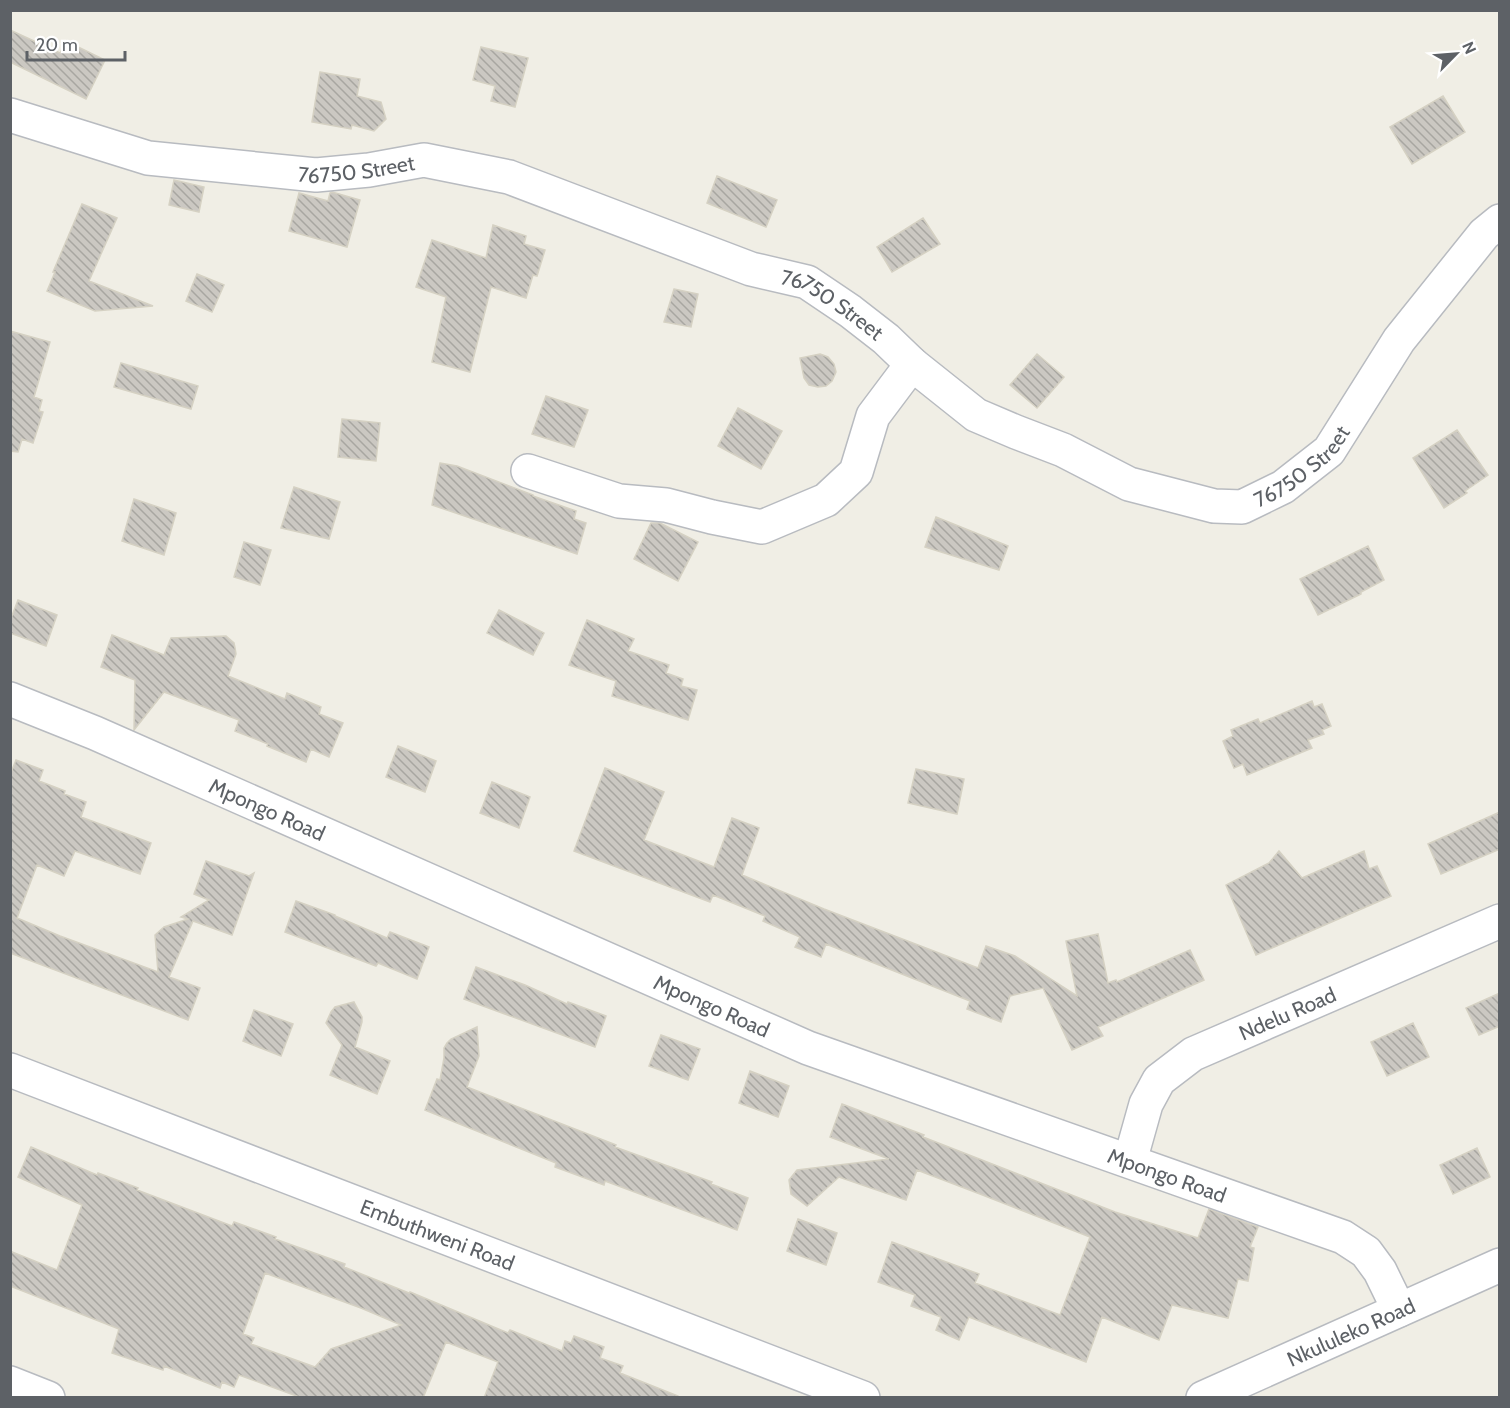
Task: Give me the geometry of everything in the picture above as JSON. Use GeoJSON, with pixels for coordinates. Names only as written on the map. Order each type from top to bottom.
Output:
{"type":"FeatureCollection","features":[{"type":"Feature","properties":{"kind":"street","name":"76750 Street"},"geometry":{"type":"LineString","coordinates":[[11,116],[148,158],[316,175],[369,170],[424,160],[509,177],[751,269],[807,282],[886,339],[912,364],[976,414],[1063,450],[1129,484],[1214,506],[1242,507],[1283,487],[1329,451],[1399,340],[1484,234],[1500,221]]}},
{"type":"Feature","properties":{"kind":"street"},"geometry":{"type":"LineString","coordinates":[[528,471],[619,501],[666,505],[712,518],[762,527],[826,500],[856,472],[873,416],[912,364]]}},
{"type":"Feature","properties":{"kind":"street","name":"Mpongo Road"},"geometry":{"type":"LineString","coordinates":[[10,699],[95,733],[808,1048],[1343,1237],[1366,1252],[1380,1271],[1399,1310]]}},
{"type":"Feature","properties":{"kind":"street","name":"Ndelu Road"},"geometry":{"type":"LineString","coordinates":[[1130,1161],[1146,1104],[1159,1080],[1193,1054],[1500,921]]}},
{"type":"Feature","properties":{"kind":"street","name":"Embuthweni Road"},"geometry":{"type":"LineString","coordinates":[[10,1070],[850,1395]]}},
{"type":"Feature","properties":{"kind":"street","name":"Nkululeko Road"},"geometry":{"type":"LineString","coordinates":[[1203,1398],[1500,1265]]}},
{"type":"Feature","properties":{"kind":"street"},"geometry":{"type":"LineString","coordinates":[[10,1383],[48,1398]]}},
{"type":"Feature","properties":{"kind":"building"},"geometry":{"type":"Polygon","coordinates":[[[10,30],[60,53],[66,41],[105,60],[86,99],[10,62],[10,30]]]}},
{"type":"Feature","properties":{"kind":"building"},"geometry":{"type":"Polygon","coordinates":[[[481,47],[528,58],[515,107],[491,101],[495,86],[473,80],[481,47]]]}},
{"type":"Feature","properties":{"kind":"building"},"geometry":{"type":"Polygon","coordinates":[[[320,72],[360,79],[357,96],[381,102],[386,119],[374,131],[352,125],[351,129],[312,122],[320,72]]]}},
{"type":"Feature","properties":{"kind":"building"},"geometry":{"type":"Polygon","coordinates":[[[1443,96],[1465,132],[1412,164],[1390,127],[1443,96]]]}},
{"type":"Feature","properties":{"kind":"building"},"geometry":{"type":"Polygon","coordinates":[[[717,176],[777,200],[766,227],[707,203],[717,176]]]}},
{"type":"Feature","properties":{"kind":"building"},"geometry":{"type":"Polygon","coordinates":[[[174,180],[204,187],[199,212],[169,205],[174,180]]]}},
{"type":"Feature","properties":{"kind":"building"},"geometry":{"type":"Polygon","coordinates":[[[332,192],[360,200],[347,247],[289,231],[299,193],[328,201],[332,192]]]}},
{"type":"Feature","properties":{"kind":"building"},"geometry":{"type":"Polygon","coordinates":[[[82,204],[117,218],[89,281],[153,306],[95,311],[47,291],[82,204]]]}},
{"type":"Feature","properties":{"kind":"building"},"geometry":{"type":"Polygon","coordinates":[[[923,218],[940,244],[892,272],[877,247],[923,218]]]}},
{"type":"Feature","properties":{"kind":"building"},"geometry":{"type":"Polygon","coordinates":[[[493,225],[526,236],[524,244],[545,250],[537,276],[533,275],[526,298],[491,287],[470,372],[432,362],[446,297],[416,287],[432,240],[486,258],[493,225]]]}},
{"type":"Feature","properties":{"kind":"building"},"geometry":{"type":"Polygon","coordinates":[[[197,274],[224,285],[212,312],[186,301],[197,274]]]}},
{"type":"Feature","properties":{"kind":"building"},"geometry":{"type":"Polygon","coordinates":[[[674,289],[698,294],[691,327],[664,322],[674,289]]]}},
{"type":"Feature","properties":{"kind":"building"},"geometry":{"type":"Polygon","coordinates":[[[10,331],[50,342],[34,397],[42,400],[39,411],[43,412],[33,443],[22,439],[18,452],[10,451],[10,331]]]}},
{"type":"Feature","properties":{"kind":"building"},"geometry":{"type":"Polygon","coordinates":[[[820,354],[828,357],[834,364],[836,372],[832,381],[826,386],[818,387],[809,385],[804,378],[800,358],[820,354]]]}},
{"type":"Feature","properties":{"kind":"building"},"geometry":{"type":"Polygon","coordinates":[[[1037,354],[1064,377],[1037,408],[1010,385],[1037,354]]]}},
{"type":"Feature","properties":{"kind":"building"},"geometry":{"type":"Polygon","coordinates":[[[121,363],[198,386],[191,409],[114,387],[121,363]]]}},
{"type":"Feature","properties":{"kind":"building"},"geometry":{"type":"Polygon","coordinates":[[[546,396],[588,410],[574,447],[532,434],[546,396]]]}},
{"type":"Feature","properties":{"kind":"building"},"geometry":{"type":"Polygon","coordinates":[[[738,408],[782,431],[761,469],[718,446],[738,408]]]}},
{"type":"Feature","properties":{"kind":"building"},"geometry":{"type":"Polygon","coordinates":[[[342,419],[380,423],[376,461],[338,457],[342,419]]]}},
{"type":"Feature","properties":{"kind":"building"},"geometry":{"type":"Polygon","coordinates":[[[1457,430],[1488,475],[1465,491],[1467,493],[1444,508],[1413,458],[1457,430]]]}},
{"type":"Feature","properties":{"kind":"building"},"geometry":{"type":"Polygon","coordinates":[[[440,463],[457,466],[576,511],[574,519],[586,523],[577,554],[432,505],[440,463]]]}},
{"type":"Feature","properties":{"kind":"building"},"geometry":{"type":"Polygon","coordinates":[[[294,487],[340,502],[329,539],[281,528],[294,487]]]}},
{"type":"Feature","properties":{"kind":"building"},"geometry":{"type":"Polygon","coordinates":[[[134,499],[176,513],[164,555],[122,541],[134,499]]]}},
{"type":"Feature","properties":{"kind":"building"},"geometry":{"type":"Polygon","coordinates":[[[936,517],[1008,546],[999,570],[925,547],[936,517]]]}},
{"type":"Feature","properties":{"kind":"building"},"geometry":{"type":"Polygon","coordinates":[[[651,523],[660,523],[698,542],[678,581],[634,559],[651,523]]]}},
{"type":"Feature","properties":{"kind":"building"},"geometry":{"type":"Polygon","coordinates":[[[244,542],[271,550],[260,585],[234,577],[244,542]]]}},
{"type":"Feature","properties":{"kind":"building"},"geometry":{"type":"Polygon","coordinates":[[[1368,546],[1384,580],[1318,615],[1300,579],[1368,546]]]}},
{"type":"Feature","properties":{"kind":"building"},"geometry":{"type":"Polygon","coordinates":[[[18,600],[57,615],[46,646],[10,633],[10,621],[18,600]]]}},
{"type":"Feature","properties":{"kind":"building"},"geometry":{"type":"Polygon","coordinates":[[[499,610],[544,633],[533,655],[487,633],[499,610]]]}},
{"type":"Feature","properties":{"kind":"building"},"geometry":{"type":"Polygon","coordinates":[[[587,620],[634,639],[628,651],[669,665],[666,673],[683,679],[681,686],[697,690],[688,720],[612,696],[616,681],[569,665],[587,620]]]}},
{"type":"Feature","properties":{"kind":"building"},"geometry":{"type":"Polygon","coordinates":[[[112,635],[164,655],[171,638],[226,636],[234,643],[236,654],[228,676],[285,699],[287,693],[321,707],[319,714],[343,723],[329,757],[311,749],[306,762],[235,731],[239,720],[164,692],[134,730],[135,680],[101,667],[112,635]]]}},
{"type":"Feature","properties":{"kind":"building"},"geometry":{"type":"Polygon","coordinates":[[[1312,701],[1314,707],[1322,704],[1331,726],[1322,730],[1324,734],[1308,740],[1312,748],[1247,775],[1243,764],[1234,768],[1223,741],[1233,736],[1231,730],[1258,719],[1260,723],[1312,701]]]}},
{"type":"Feature","properties":{"kind":"building"},"geometry":{"type":"Polygon","coordinates":[[[398,746],[436,761],[425,792],[386,777],[398,746]]]}},
{"type":"Feature","properties":{"kind":"building"},"geometry":{"type":"Polygon","coordinates":[[[16,760],[43,770],[39,781],[86,802],[81,817],[151,843],[140,874],[75,851],[64,876],[37,865],[17,918],[158,972],[155,935],[164,927],[188,919],[181,917],[209,900],[194,894],[206,861],[249,876],[254,873],[232,935],[193,921],[169,977],[200,988],[188,1020],[10,953],[10,775],[16,760]]]}},
{"type":"Feature","properties":{"kind":"building"},"geometry":{"type":"Polygon","coordinates":[[[605,768],[664,792],[644,840],[714,867],[732,818],[759,828],[742,875],[978,968],[986,946],[1015,956],[1077,996],[1066,941],[1098,934],[1108,983],[1116,980],[1117,982],[1190,950],[1204,980],[1098,1027],[1103,1036],[1072,1050],[1043,988],[1010,996],[1001,1022],[967,1009],[970,1001],[826,944],[821,957],[795,947],[800,937],[763,921],[765,916],[713,895],[710,902],[574,851],[605,768]]]}},
{"type":"Feature","properties":{"kind":"building"},"geometry":{"type":"Polygon","coordinates":[[[916,769],[964,779],[957,814],[908,803],[916,769]]]}},
{"type":"Feature","properties":{"kind":"building"},"geometry":{"type":"Polygon","coordinates":[[[492,782],[530,797],[519,828],[480,813],[492,782]]]}},
{"type":"Feature","properties":{"kind":"building"},"geometry":{"type":"Polygon","coordinates":[[[1500,812],[1500,849],[1441,874],[1428,844],[1500,812]]]}},
{"type":"Feature","properties":{"kind":"building"},"geometry":{"type":"Polygon","coordinates":[[[1279,851],[1302,878],[1364,851],[1369,869],[1377,866],[1391,896],[1256,955],[1226,885],[1269,863],[1279,851]]]}},
{"type":"Feature","properties":{"kind":"building"},"geometry":{"type":"Polygon","coordinates":[[[296,901],[387,938],[390,932],[429,947],[417,979],[378,963],[376,966],[285,932],[296,901]]]}},
{"type":"Feature","properties":{"kind":"building"},"geometry":{"type":"Polygon","coordinates":[[[476,967],[567,1004],[568,1002],[606,1016],[595,1047],[464,999],[476,967]]]}},
{"type":"Feature","properties":{"kind":"building"},"geometry":{"type":"Polygon","coordinates":[[[1500,993],[1500,1026],[1479,1035],[1466,1008],[1500,993]]]}},
{"type":"Feature","properties":{"kind":"building"},"geometry":{"type":"Polygon","coordinates":[[[354,1002],[362,1017],[355,1047],[390,1061],[377,1094],[330,1075],[342,1045],[326,1023],[335,1007],[354,1002]]]}},
{"type":"Feature","properties":{"kind":"building"},"geometry":{"type":"Polygon","coordinates":[[[254,1010],[293,1024],[281,1056],[243,1041],[254,1010]]]}},
{"type":"Feature","properties":{"kind":"building"},"geometry":{"type":"Polygon","coordinates":[[[1413,1023],[1429,1057],[1387,1076],[1371,1042],[1413,1023]]]}},
{"type":"Feature","properties":{"kind":"building"},"geometry":{"type":"Polygon","coordinates":[[[477,1027],[479,1056],[467,1087],[748,1198],[737,1230],[605,1181],[604,1185],[555,1167],[556,1163],[425,1110],[437,1079],[440,1080],[444,1048],[447,1043],[477,1027]]]}},
{"type":"Feature","properties":{"kind":"building"},"geometry":{"type":"Polygon","coordinates":[[[661,1035],[700,1049],[688,1080],[649,1066],[661,1035]]]}},
{"type":"Feature","properties":{"kind":"building"},"geometry":{"type":"Polygon","coordinates":[[[750,1071],[789,1086],[778,1117],[739,1103],[750,1071]]]}},
{"type":"Feature","properties":{"kind":"building"},"geometry":{"type":"Polygon","coordinates":[[[842,1104],[1115,1212],[1198,1238],[1209,1209],[1258,1227],[1250,1247],[1254,1248],[1248,1281],[1238,1279],[1228,1318],[1172,1305],[1159,1340],[1102,1317],[1086,1362],[969,1317],[959,1340],[936,1330],[941,1317],[911,1306],[915,1295],[878,1282],[892,1242],[979,1274],[975,1283],[1060,1315],[1090,1237],[917,1170],[906,1200],[839,1177],[807,1206],[791,1194],[789,1180],[797,1170],[889,1159],[830,1137],[842,1104]]]}},
{"type":"Feature","properties":{"kind":"building"},"geometry":{"type":"Polygon","coordinates":[[[31,1147],[97,1175],[98,1173],[138,1188],[137,1190],[232,1226],[234,1222],[276,1237],[275,1239],[345,1264],[344,1267],[508,1333],[510,1330],[562,1351],[565,1341],[571,1343],[574,1336],[604,1347],[600,1358],[623,1366],[620,1373],[678,1396],[678,1398],[484,1398],[498,1362],[446,1342],[423,1398],[302,1398],[239,1375],[234,1387],[222,1382],[220,1388],[164,1366],[163,1370],[112,1353],[119,1329],[10,1286],[10,1251],[57,1270],[82,1205],[18,1177],[31,1147]],[[265,1273],[243,1334],[254,1338],[251,1344],[315,1367],[331,1349],[401,1325],[265,1273]]]}},
{"type":"Feature","properties":{"kind":"building"},"geometry":{"type":"Polygon","coordinates":[[[1477,1148],[1490,1177],[1453,1194],[1440,1165],[1477,1148]]]}},
{"type":"Feature","properties":{"kind":"building"},"geometry":{"type":"Polygon","coordinates":[[[798,1219],[837,1233],[826,1265],[787,1251],[798,1219]]]}}]}
